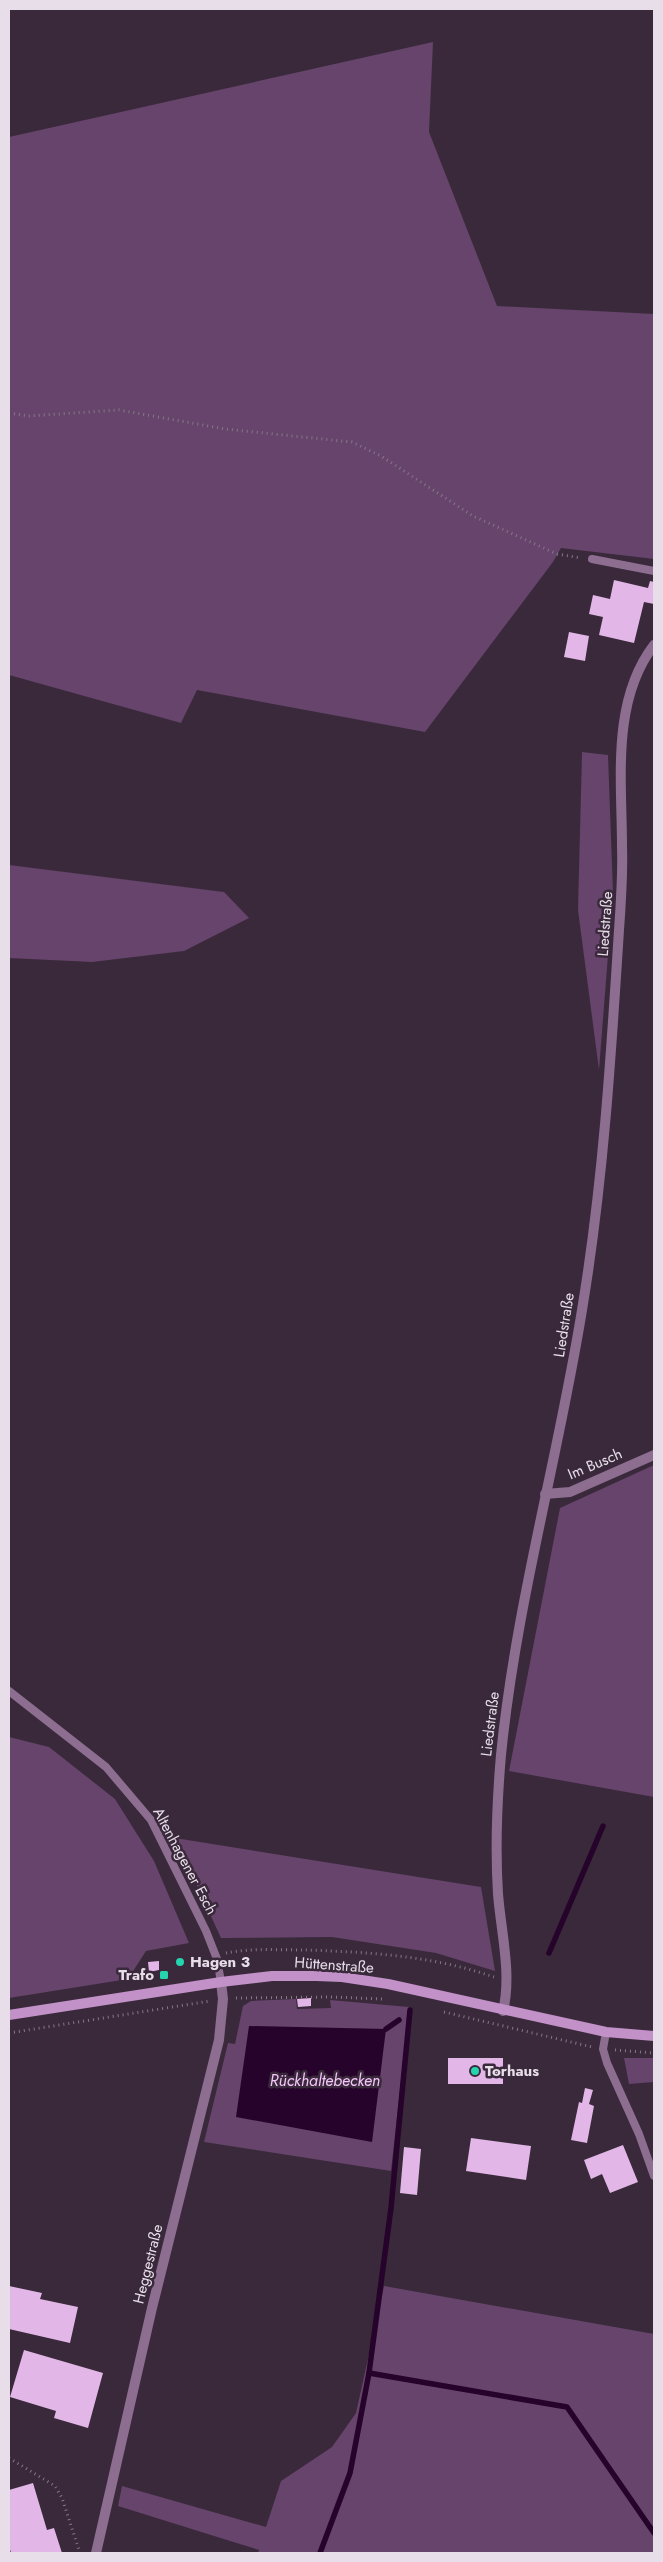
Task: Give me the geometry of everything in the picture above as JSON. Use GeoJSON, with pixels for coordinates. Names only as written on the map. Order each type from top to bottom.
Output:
{"type":"FeatureCollection","features":[{"type":"Feature","properties":{"kind":"main road","name":"Hüttenstraße"},"geometry":{"type":"LineString","coordinates":[[9,2015],[221,1982],[272,1976],[342,1977],[388,1984],[503,2011],[606,2032],[654,2036]]}},
{"type":"Feature","properties":{"kind":"street","name":"Liedstraße"},"geometry":{"type":"LineString","coordinates":[[503,2011],[506,1982],[498,1891],[499,1786],[516,1640],[545,1494],[568,1392],[598,1202],[610,1070],[623,872],[624,730],[627,702],[636,673],[654,645]]}},
{"type":"Feature","properties":{"kind":"street","name":"Im Busch"},"geometry":{"type":"LineString","coordinates":[[545,1494],[570,1492],[654,1455]]}},
{"type":"Feature","properties":{"kind":"street","name":"Heggestraße"},"geometry":{"type":"LineString","coordinates":[[96,2553],[152,2308],[219,2040],[222,1999],[221,1982]]}},
{"type":"Feature","properties":{"kind":"lane"},"geometry":{"type":"LineString","coordinates":[[592,559],[654,571]]}},
{"type":"Feature","properties":{"kind":"lane","name":"Altenhagener Esch"},"geometry":{"type":"LineString","coordinates":[[9,1691],[106,1767],[151,1820],[216,1955],[221,1982]]}},
{"type":"Feature","properties":{"kind":"lane"},"geometry":{"type":"LineString","coordinates":[[606,2032],[603,2049],[607,2063],[639,2134],[654,2176]]}},
{"type":"Feature","properties":{"kind":"path"},"geometry":{"type":"LineString","coordinates":[[9,413],[28,416],[119,410],[225,429],[352,442],[381,456],[473,516],[558,554],[592,559]]}},
{"type":"Feature","properties":{"kind":"path"},"geometry":{"type":"LineString","coordinates":[[216,1955],[281,1950],[365,1953],[438,1962],[476,1971],[506,1982]]}},
{"type":"Feature","properties":{"kind":"path"},"geometry":{"type":"LineString","coordinates":[[9,2033],[222,1999],[332,1997],[385,1999]]}},
{"type":"Feature","properties":{"kind":"path"},"geometry":{"type":"LineString","coordinates":[[439,2011],[603,2049],[654,2052]]}},
{"type":"Feature","properties":{"kind":"path"},"geometry":{"type":"LineString","coordinates":[[9,2458],[55,2486],[62,2498],[80,2553]]}},
{"type":"Feature","properties":{"kind":"shaded area"},"geometry":{"type":"Polygon","coordinates":[[[433,42],[429,132],[497,306],[654,314],[654,559],[561,548],[553,562],[425,732],[197,690],[181,723],[9,675],[9,137],[433,42]]]}},
{"type":"Feature","properties":{"kind":"shaded area"},"geometry":{"type":"Polygon","coordinates":[[[582,752],[608,755],[613,892],[599,1070],[578,910],[582,752]]]}},
{"type":"Feature","properties":{"kind":"shaded area"},"geometry":{"type":"Polygon","coordinates":[[[9,865],[224,892],[249,918],[184,951],[92,962],[9,958],[9,865]]]}},
{"type":"Feature","properties":{"kind":"shaded area"},"geometry":{"type":"Polygon","coordinates":[[[654,1465],[654,1797],[509,1771],[560,1508],[654,1465]]]}},
{"type":"Feature","properties":{"kind":"shaded area"},"geometry":{"type":"Polygon","coordinates":[[[9,1737],[49,1747],[115,1799],[154,1861],[189,1943],[146,1951],[128,1979],[9,1998],[9,1737]]]}},
{"type":"Feature","properties":{"kind":"shaded area"},"geometry":{"type":"Polygon","coordinates":[[[175,1838],[481,1887],[495,1971],[436,1953],[332,1937],[221,1938],[175,1838]]]}},
{"type":"Feature","properties":{"kind":"shaded area"},"geometry":{"type":"Polygon","coordinates":[[[296,1999],[297,2009],[331,2008],[330,2000],[409,2007],[391,2171],[204,2142],[228,2043],[235,2044],[243,2006],[251,2001],[296,1999]]]}},
{"type":"Feature","properties":{"kind":"shaded area"},"geometry":{"type":"Polygon","coordinates":[[[624,2058],[654,2058],[654,2082],[629,2084],[624,2058]]]}},
{"type":"Feature","properties":{"kind":"shaded area"},"geometry":{"type":"Polygon","coordinates":[[[384,2286],[654,2334],[654,2553],[258,2553],[259,2550],[118,2506],[122,2486],[266,2527],[281,2481],[332,2447],[356,2413],[384,2286]]]}},
{"type":"Feature","properties":{"kind":"water","name":"Rückhaltebecken"},"geometry":{"type":"Polygon","coordinates":[[[249,2026],[386,2029],[372,2142],[236,2117],[249,2026]]]}},
{"type":"Feature","properties":{"kind":"building"},"geometry":{"type":"Polygon","coordinates":[[[614,580],[648,588],[650,581],[654,582],[654,604],[644,602],[634,643],[599,635],[603,617],[589,614],[593,595],[610,599],[614,580]]]}},
{"type":"Feature","properties":{"kind":"building"},"geometry":{"type":"Polygon","coordinates":[[[569,632],[589,636],[585,661],[564,657],[569,632]]]}},
{"type":"Feature","properties":{"kind":"building"},"geometry":{"type":"Polygon","coordinates":[[[159,1961],[159,1970],[149,1972],[148,1962],[159,1961]]]}},
{"type":"Feature","properties":{"kind":"building"},"geometry":{"type":"Polygon","coordinates":[[[311,1998],[311,2006],[298,2007],[297,1999],[311,1998]]]}},
{"type":"Feature","properties":{"kind":"building","name":"Torhaus"},"geometry":{"type":"Polygon","coordinates":[[[448,2058],[503,2058],[503,2084],[448,2084],[448,2058]]]}},
{"type":"Feature","properties":{"kind":"building"},"geometry":{"type":"Polygon","coordinates":[[[585,2088],[593,2090],[589,2104],[594,2106],[587,2143],[571,2140],[579,2102],[582,2103],[585,2088]]]}},
{"type":"Feature","properties":{"kind":"building"},"geometry":{"type":"Polygon","coordinates":[[[471,2138],[531,2146],[526,2180],[466,2171],[471,2138]]]}},
{"type":"Feature","properties":{"kind":"building"},"geometry":{"type":"Polygon","coordinates":[[[623,2145],[638,2182],[610,2193],[602,2174],[591,2179],[584,2160],[623,2145]]]}},
{"type":"Feature","properties":{"kind":"building"},"geometry":{"type":"Polygon","coordinates":[[[404,2147],[421,2149],[417,2195],[400,2193],[404,2147]]]}},
{"type":"Feature","properties":{"kind":"building"},"geometry":{"type":"Polygon","coordinates":[[[9,2286],[42,2293],[40,2299],[78,2307],[70,2343],[9,2329],[9,2286]]]}},
{"type":"Feature","properties":{"kind":"building"},"geometry":{"type":"Polygon","coordinates":[[[24,2350],[103,2373],[88,2428],[54,2418],[56,2411],[10,2397],[24,2350]]]}},
{"type":"Feature","properties":{"kind":"building"},"geometry":{"type":"Polygon","coordinates":[[[33,2483],[47,2530],[54,2528],[62,2553],[11,2553],[9,2546],[9,2490],[33,2483]]]}},
{"type":"Feature","properties":{"kind":"waterway"},"geometry":{"type":"LineString","coordinates":[[549,1953],[603,1826]]}},
{"type":"Feature","properties":{"kind":"waterway"},"geometry":{"type":"LineString","coordinates":[[320,2553],[350,2473],[369,2373],[391,2208],[410,2010]]}},
{"type":"Feature","properties":{"kind":"waterway"},"geometry":{"type":"LineString","coordinates":[[386,2029],[399,2020]]}},
{"type":"Feature","properties":{"kind":"waterway"},"geometry":{"type":"LineString","coordinates":[[369,2373],[567,2407],[654,2533]]}},
{"type":"Feature","properties":{"kind":"place","name":"Hagen 3"},"geometry":{"type":"Point","coordinates":[180,1962]}},
{"type":"Feature","properties":{"kind":"place","name":"Trafo"},"geometry":{"type":"Point","coordinates":[164,1975]}},
{"type":"Feature","properties":{"kind":"place","name":"Torhaus"},"geometry":{"type":"Point","coordinates":[475,2071]}}]}
